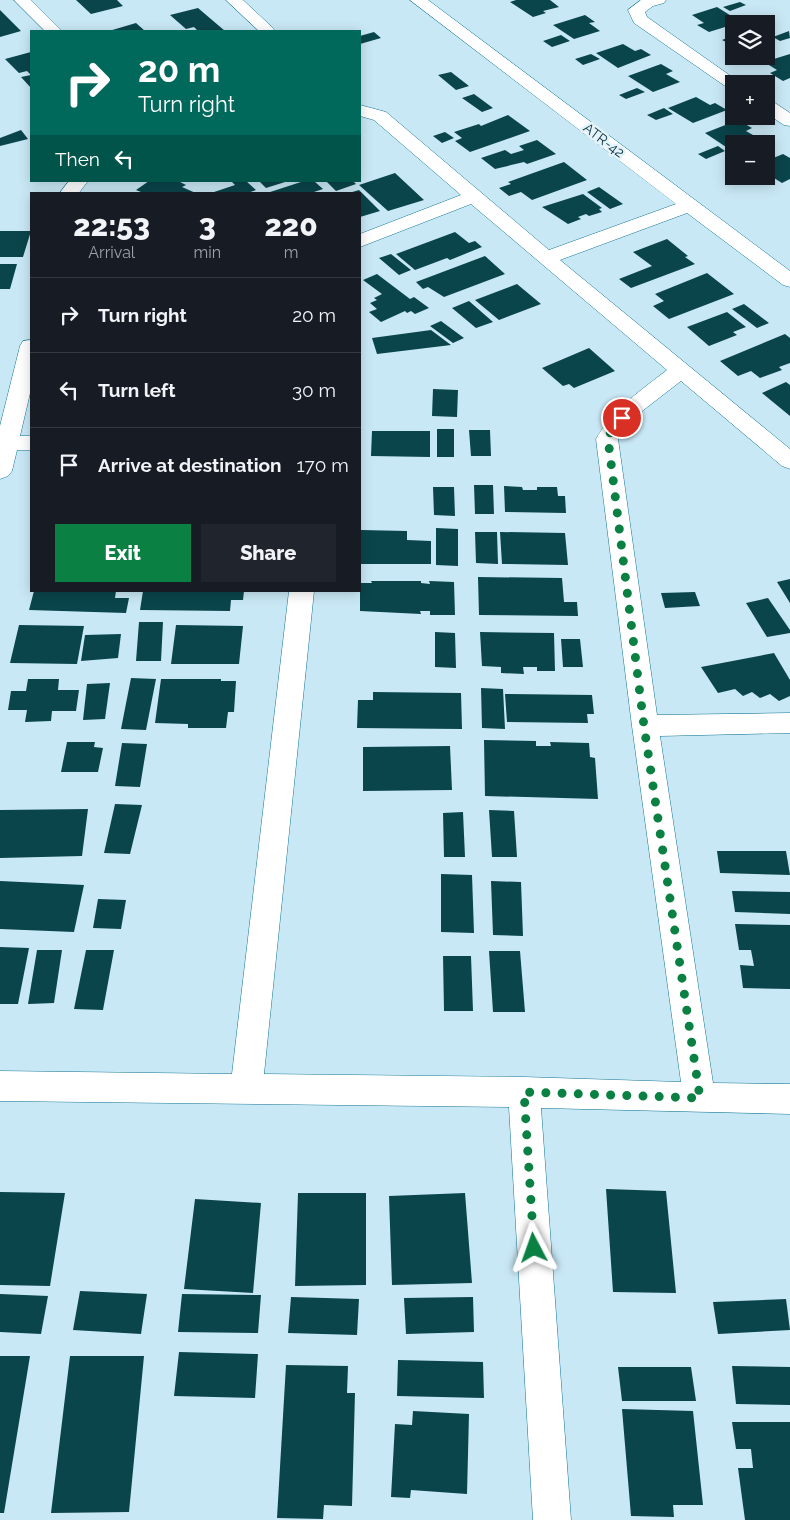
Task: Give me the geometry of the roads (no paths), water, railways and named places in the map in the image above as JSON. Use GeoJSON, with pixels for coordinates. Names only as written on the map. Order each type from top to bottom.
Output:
{"type":"FeatureCollection","features":[{"type":"Feature","properties":{"kind":"street"},"geometry":{"type":"LineString","coordinates":[[22,0],[53,30]]}},
{"type":"Feature","properties":{"kind":"street"},"geometry":{"type":"LineString","coordinates":[[234,0],[266,29]]}},
{"type":"Feature","properties":{"kind":"street","name":"ATR-42"},"geometry":{"type":"LineString","coordinates":[[418,0],[790,280]]}},
{"type":"Feature","properties":{"kind":"street"},"geometry":{"type":"LineString","coordinates":[[658,0],[647,3],[636,10],[640,20],[725,78]]}},
{"type":"Feature","properties":{"kind":"street"},"geometry":{"type":"LineString","coordinates":[[361,110],[380,116],[680,371],[790,461]]}},
{"type":"Feature","properties":{"kind":"street"},"geometry":{"type":"LineString","coordinates":[[775,111],[790,121]]}},
{"type":"Feature","properties":{"kind":"street"},"geometry":{"type":"LineString","coordinates":[[70,192],[78,182]]}},
{"type":"Feature","properties":{"kind":"street"},"geometry":{"type":"LineString","coordinates":[[361,241],[476,196]]}},
{"type":"Feature","properties":{"kind":"street"},"geometry":{"type":"LineString","coordinates":[[546,258],[690,205]]}},
{"type":"Feature","properties":{"kind":"street"},"geometry":{"type":"LineString","coordinates":[[0,471],[30,350]]}},
{"type":"Feature","properties":{"kind":"street"},"geometry":{"type":"LineString","coordinates":[[680,371],[622,418],[612,428],[608,439],[644,726],[700,1098]]}},
{"type":"Feature","properties":{"kind":"street"},"geometry":{"type":"LineString","coordinates":[[8,442],[30,443]]}},
{"type":"Feature","properties":{"kind":"street"},"geometry":{"type":"LineString","coordinates":[[246,1090],[302,592]]}},
{"type":"Feature","properties":{"kind":"street"},"geometry":{"type":"LineString","coordinates":[[644,726],[790,723]]}},
{"type":"Feature","properties":{"kind":"street"},"geometry":{"type":"LineString","coordinates":[[0,1086],[524,1092],[790,1099]]}},
{"type":"Feature","properties":{"kind":"street"},"geometry":{"type":"LineString","coordinates":[[524,1092],[552,1520]]}}]}
